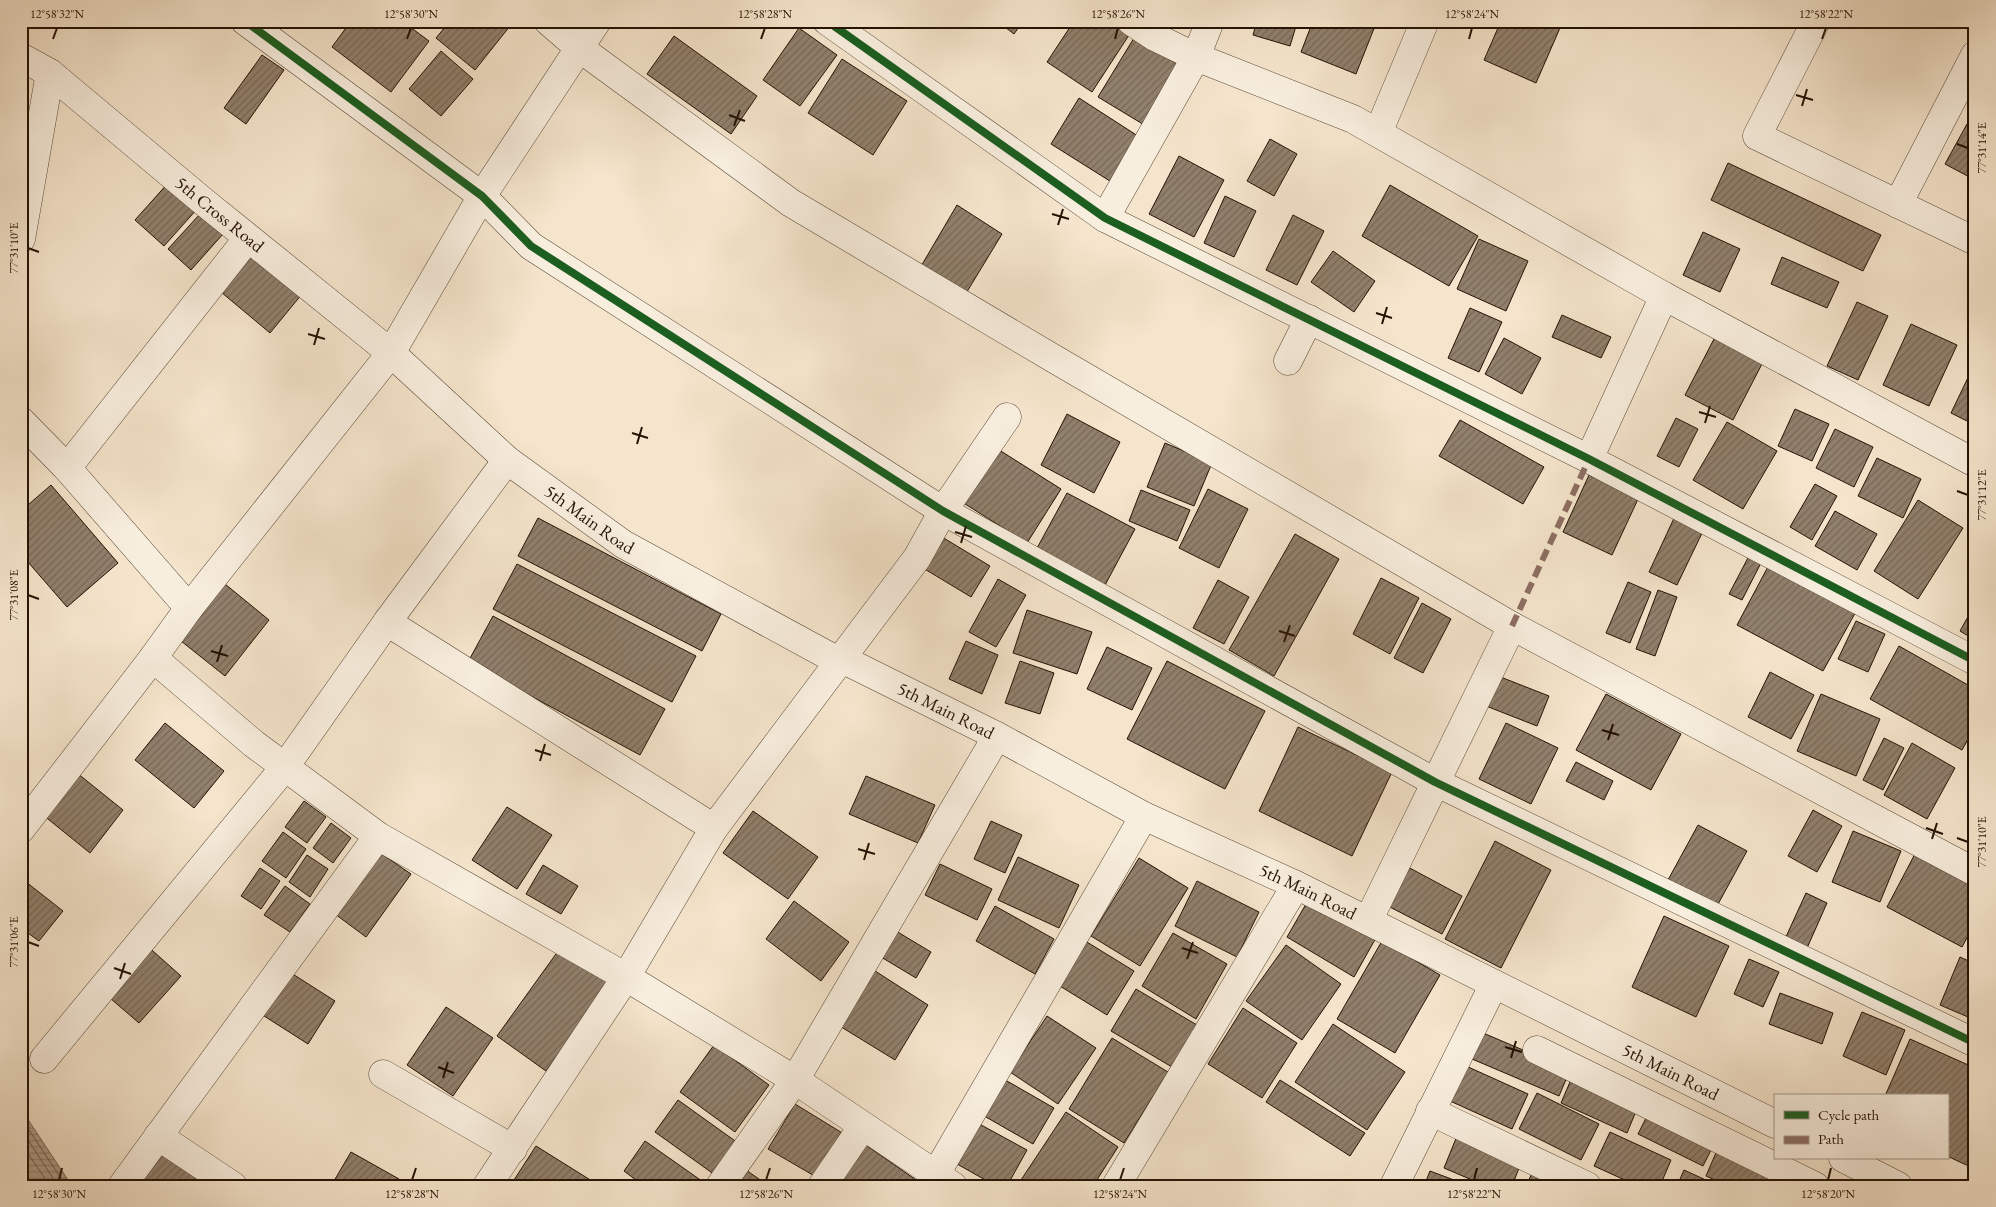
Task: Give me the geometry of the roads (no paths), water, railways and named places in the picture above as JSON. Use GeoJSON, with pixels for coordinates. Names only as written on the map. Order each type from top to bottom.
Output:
{"type":"FeatureCollection","features":[{"type":"Feature","properties":{"kind":"street"},"geometry":{"type":"LineString","coordinates":[[245,21],[482,196],[531,246],[943,511],[1435,782],[1975,1043]]}},
{"type":"Feature","properties":{"kind":"street"},"geometry":{"type":"LineString","coordinates":[[548,21],[578,47],[791,203],[1059,362],[1512,626],[1975,872]]}},
{"type":"Feature","properties":{"kind":"street"},"geometry":{"type":"LineString","coordinates":[[21,829],[153,658],[189,608],[391,353],[482,196],[578,47],[597,21]]}},
{"type":"Feature","properties":{"kind":"street"},"geometry":{"type":"LineString","coordinates":[[827,21],[1105,218],[1590,459],[1975,661]]}},
{"type":"Feature","properties":{"kind":"street"},"geometry":{"type":"LineString","coordinates":[[1131,21],[1156,37],[1196,57],[1353,119],[1664,296],[1975,463]]}},
{"type":"Feature","properties":{"kind":"street"},"geometry":{"type":"LineString","coordinates":[[1105,218],[1196,57],[1210,21]]}},
{"type":"Feature","properties":{"kind":"street"},"geometry":{"type":"LineString","coordinates":[[1378,133],[1425,21]]}},
{"type":"Feature","properties":{"kind":"street"},"geometry":{"type":"LineString","coordinates":[[1816,21],[1756,136],[1975,241]]}},
{"type":"Feature","properties":{"kind":"street"},"geometry":{"type":"LineString","coordinates":[[1898,204],[1975,55]]}},
{"type":"Feature","properties":{"kind":"street","name":"5th Cross Road"},"geometry":{"type":"LineString","coordinates":[[21,57],[50,73],[248,238],[391,353]]}},
{"type":"Feature","properties":{"kind":"street"},"geometry":{"type":"LineString","coordinates":[[21,239],[50,73]]}},
{"type":"Feature","properties":{"kind":"street"},"geometry":{"type":"LineString","coordinates":[[66,468],[248,238]]}},
{"type":"Feature","properties":{"kind":"street"},"geometry":{"type":"LineString","coordinates":[[1590,459],[1664,296]]}},
{"type":"Feature","properties":{"kind":"street"},"geometry":{"type":"LineString","coordinates":[[1288,362],[1309,319]]}},
{"type":"Feature","properties":{"kind":"street","name":"5th Main Road"},"geometry":{"type":"LineString","coordinates":[[391,353],[507,460],[624,544],[841,661],[997,736],[1144,816],[1296,885],[1774,1124]]}},
{"type":"Feature","properties":{"kind":"street"},"geometry":{"type":"LineString","coordinates":[[487,1186],[626,977],[714,828],[917,558],[943,511],[1007,417]]}},
{"type":"Feature","properties":{"kind":"street"},"geometry":{"type":"LineString","coordinates":[[21,421],[66,468],[189,608]]}},
{"type":"Feature","properties":{"kind":"street"},"geometry":{"type":"LineString","coordinates":[[44,1059],[284,768],[387,622],[507,460]]}},
{"type":"Feature","properties":{"kind":"street"},"geometry":{"type":"LineString","coordinates":[[387,622],[714,828]]}},
{"type":"Feature","properties":{"kind":"street"},"geometry":{"type":"LineString","coordinates":[[1368,921],[1512,626]]}},
{"type":"Feature","properties":{"kind":"street"},"geometry":{"type":"LineString","coordinates":[[153,658],[284,768],[378,836],[626,977],[795,1080],[863,1126],[939,1182],[1144,816]]}},
{"type":"Feature","properties":{"kind":"street"},"geometry":{"type":"LineString","coordinates":[[720,1186],[795,1080],[997,736]]}},
{"type":"Feature","properties":{"kind":"street"},"geometry":{"type":"LineString","coordinates":[[122,1186],[378,836]]}},
{"type":"Feature","properties":{"kind":"street"},"geometry":{"type":"LineString","coordinates":[[1116,1186],[1296,885]]}},
{"type":"Feature","properties":{"kind":"street"},"geometry":{"type":"LineString","coordinates":[[1394,1186],[1494,984]]}},
{"type":"Feature","properties":{"kind":"street"},"geometry":{"type":"LineString","coordinates":[[1537,1050],[1815,1186]]}},
{"type":"Feature","properties":{"kind":"street"},"geometry":{"type":"LineString","coordinates":[[383,1074],[513,1149]]}},
{"type":"Feature","properties":{"kind":"street"},"geometry":{"type":"LineString","coordinates":[[1430,1111],[1587,1186]]}},
{"type":"Feature","properties":{"kind":"street"},"geometry":{"type":"LineString","coordinates":[[822,1186],[863,1126]]}},
{"type":"Feature","properties":{"kind":"street"},"geometry":{"type":"LineString","coordinates":[[158,1136],[232,1186]]}},
{"type":"Feature","properties":{"kind":"street"},"geometry":{"type":"LineString","coordinates":[[1847,1160],[1898,1186]]}},
{"type":"Feature","properties":{"kind":"water"},"geometry":{"type":"Polygon","coordinates":[[[21,1109],[72,1186],[21,1186],[21,1109]]]}}]}
